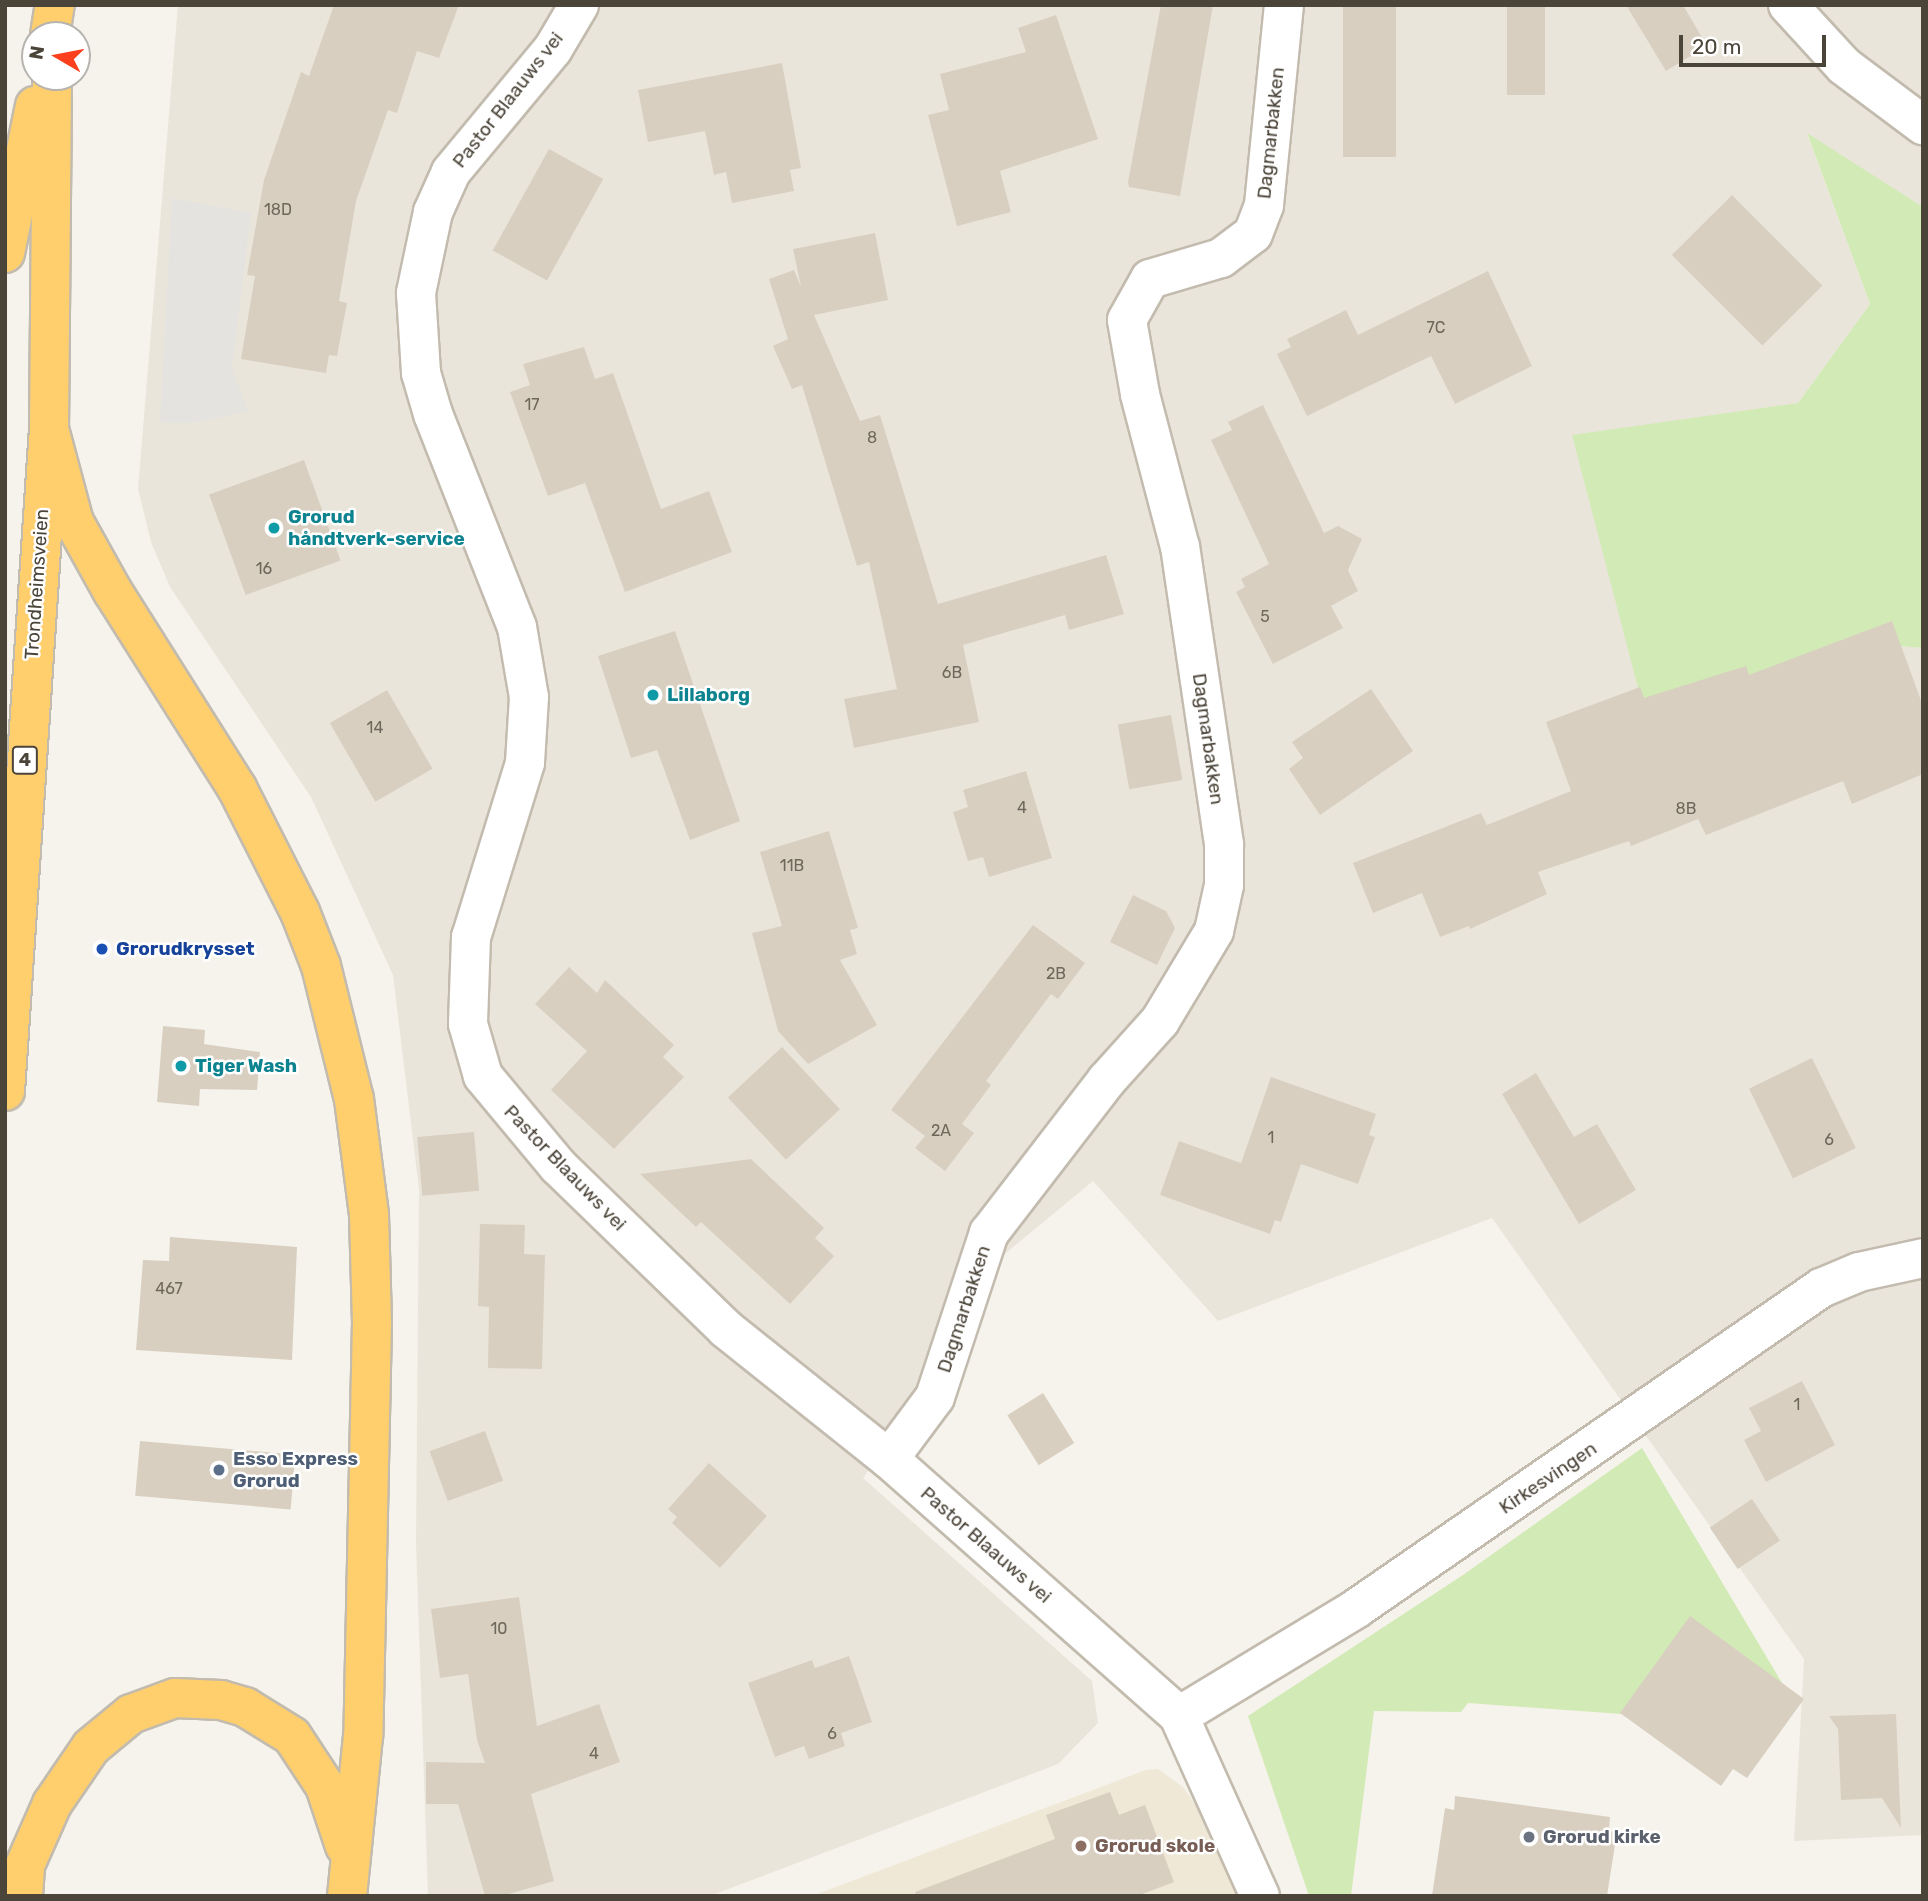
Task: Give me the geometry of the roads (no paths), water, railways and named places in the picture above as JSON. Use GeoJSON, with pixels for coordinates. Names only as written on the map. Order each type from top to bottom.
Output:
{"type":"FeatureCollection","features":[{"type":"Feature","properties":{"kind":"highway"},"geometry":{"type":"LineString","coordinates":[[5,253],[38,91]]}},
{"type":"Feature","properties":{"kind":"highway","name":"Trondheimsveien"},"geometry":{"type":"LineString","coordinates":[[5,1091],[49,429],[52,91]]}},
{"type":"Feature","properties":{"kind":"highway"},"geometry":{"type":"LineString","coordinates":[[49,429],[74,522],[113,592],[237,788],[300,912],[321,966],[354,1099],[369,1215],[372,1322],[363,1736],[348,1854],[347,1896]]}},
{"type":"Feature","properties":{"kind":"highway"},"geometry":{"type":"LineString","coordinates":[[23,1896],[25,1865],[52,1804],[90,1747],[131,1714],[175,1698],[221,1700],[246,1707],[292,1736],[325,1786],[348,1854]]}},
{"type":"Feature","properties":{"kind":"street","name":"Pastor Blaauws vei"},"geometry":{"type":"LineString","coordinates":[[579,5],[553,49],[451,172],[433,212],[416,293],[421,373],[433,414],[517,627],[529,697],[525,763],[471,937],[468,1024],[483,1076],[558,1166],[726,1329],[889,1459],[1179,1716],[1259,1896]]}},
{"type":"Feature","properties":{"kind":"street","name":"Dagmarbakken"},"geometry":{"type":"LineString","coordinates":[[889,1459],[935,1397],[989,1233],[1106,1081],[1160,1021],[1214,931],[1224,885],[1223,844],[1180,547],[1140,394],[1127,320],[1150,279],[1222,258],[1252,234],[1264,205],[1284,5]]}},
{"type":"Feature","properties":{"kind":"street"},"geometry":{"type":"LineString","coordinates":[[1788,5],[1844,66],[1923,125]]}},
{"type":"Feature","properties":{"kind":"street","name":"Kirkesvingen"},"geometry":{"type":"LineString","coordinates":[[1179,1716],[1357,1608],[1821,1288],[1859,1272],[1923,1258]]}},
{"type":"Feature","properties":{"kind":"place","name":"Grorud håndtverk-service"},"geometry":{"type":"Point","coordinates":[274,528]}},
{"type":"Feature","properties":{"kind":"place","name":"Lillaborg"},"geometry":{"type":"Point","coordinates":[653,695]}},
{"type":"Feature","properties":{"kind":"place","name":"Grorudkrysset"},"geometry":{"type":"Point","coordinates":[102,949]}},
{"type":"Feature","properties":{"kind":"place","name":"Tiger Wash"},"geometry":{"type":"Point","coordinates":[181,1066]}},
{"type":"Feature","properties":{"kind":"place","name":"Esso Express Grorud"},"geometry":{"type":"Point","coordinates":[219,1470]}},
{"type":"Feature","properties":{"kind":"place","name":"Grorud kirke"},"geometry":{"type":"Point","coordinates":[1529,1837]}},
{"type":"Feature","properties":{"kind":"place","name":"Grorud skole"},"geometry":{"type":"Point","coordinates":[1081,1846]}}]}
